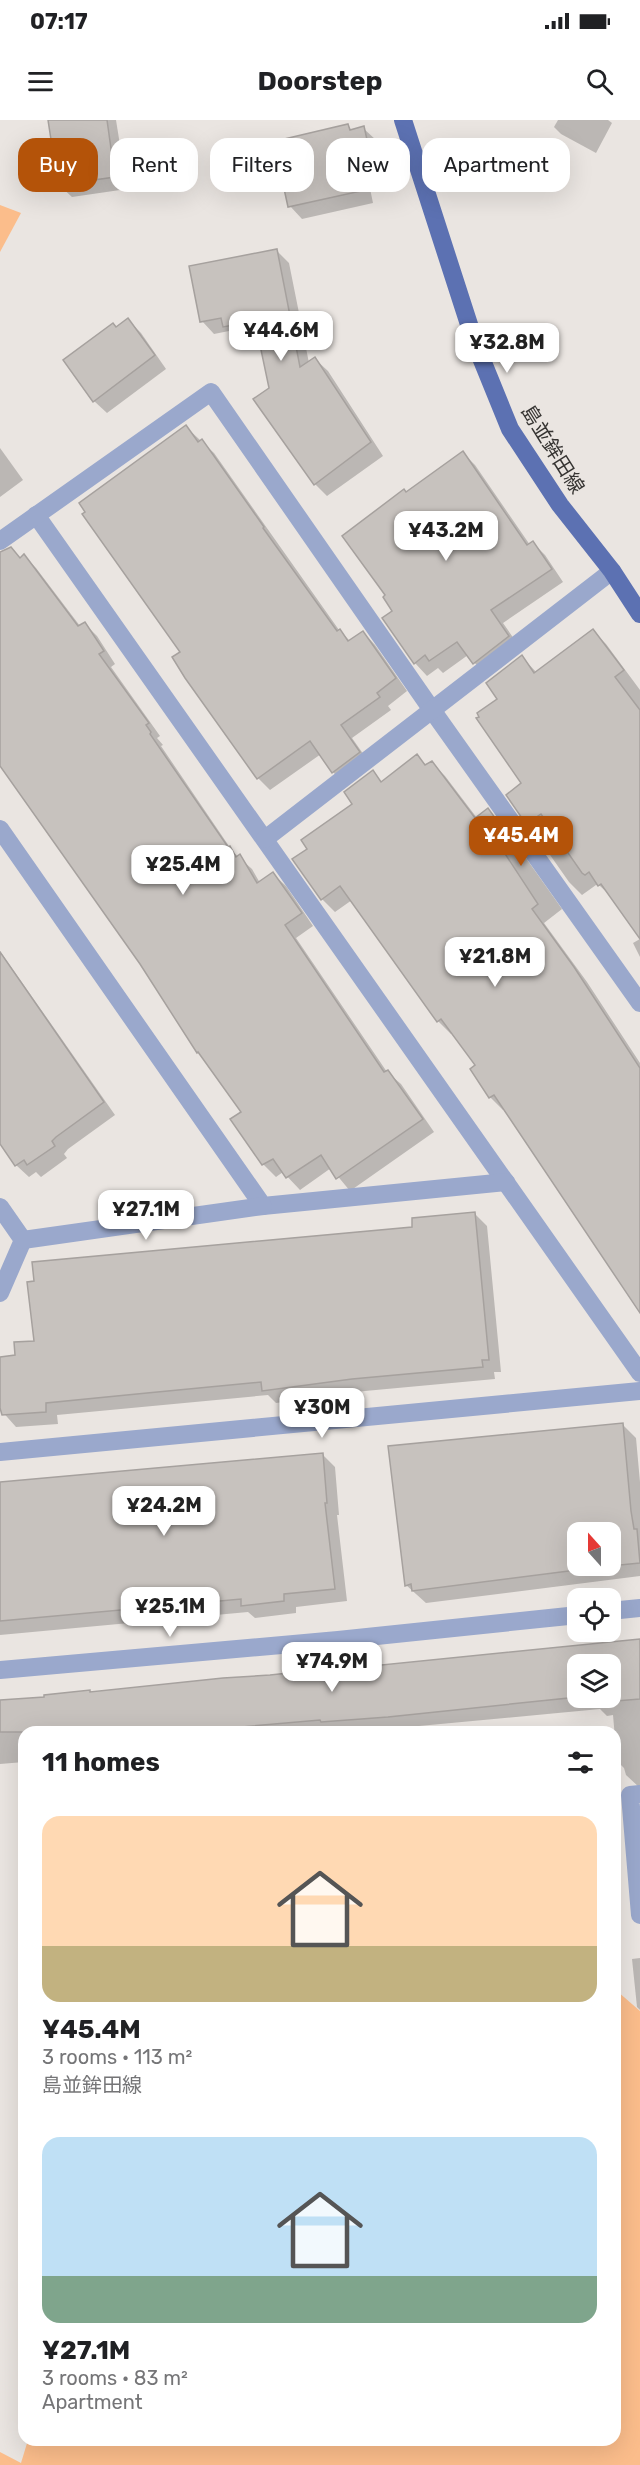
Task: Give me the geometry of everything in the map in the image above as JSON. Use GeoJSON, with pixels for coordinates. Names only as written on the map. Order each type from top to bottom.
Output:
{"type":"FeatureCollection","features":[{"type":"Feature","properties":{"kind":"main road","name":"島並鉾田線"},"geometry":{"type":"LineString","coordinates":[[403,120],[475,343],[510,429],[560,505],[612,571],[640,614]]}},
{"type":"Feature","properties":{"kind":"street"},"geometry":{"type":"LineString","coordinates":[[0,541],[211,392],[432,710],[640,1003]]}},
{"type":"Feature","properties":{"kind":"street"},"geometry":{"type":"LineString","coordinates":[[36,515],[640,1373]]}},
{"type":"Feature","properties":{"kind":"street"},"geometry":{"type":"LineString","coordinates":[[265,839],[612,571]]}},
{"type":"Feature","properties":{"kind":"street"},"geometry":{"type":"LineString","coordinates":[[0,829],[263,1206]]}},
{"type":"Feature","properties":{"kind":"street"},"geometry":{"type":"LineString","coordinates":[[23,1240],[263,1206],[506,1182]]}},
{"type":"Feature","properties":{"kind":"street"},"geometry":{"type":"LineString","coordinates":[[0,1207],[23,1240]]}},
{"type":"Feature","properties":{"kind":"street"},"geometry":{"type":"LineString","coordinates":[[0,1293],[23,1240]]}},
{"type":"Feature","properties":{"kind":"street"},"geometry":{"type":"LineString","coordinates":[[0,1452],[640,1391]]}},
{"type":"Feature","properties":{"kind":"street"},"geometry":{"type":"LineString","coordinates":[[621,1610],[640,1608]]}},
{"type":"Feature","properties":{"kind":"street"},"geometry":{"type":"LineString","coordinates":[[0,1670],[328,1641],[567,1616]]}},
{"type":"Feature","properties":{"kind":"street"},"geometry":{"type":"LineString","coordinates":[[640,1794],[630,1795],[640,1915]]}},
{"type":"Feature","properties":{"kind":"shaded area"},"geometry":{"type":"Polygon","coordinates":[[[0,205],[21,213],[0,252],[0,205]]]}},
{"type":"Feature","properties":{"kind":"shaded area"},"geometry":{"type":"Polygon","coordinates":[[[621,1994],[640,2011],[640,2465],[0,2465],[0,2452],[21,2463],[26,2446],[621,2446],[621,1994]]]}},
{"type":"Feature","properties":{"kind":"building"},"geometry":{"type":"Polygon","coordinates":[[[48,120],[107,120],[110,141],[110,178],[98,179],[98,138],[51,138],[48,120]]]}},
{"type":"Feature","properties":{"kind":"building"},"geometry":{"type":"Polygon","coordinates":[[[348,124],[350,130],[364,126],[367,138],[326,138],[326,192],[356,192],[288,207],[285,192],[314,192],[314,138],[288,138],[348,124]]]}},
{"type":"Feature","properties":{"kind":"building"},"geometry":{"type":"Polygon","coordinates":[[[277,249],[300,367],[315,357],[371,442],[314,485],[253,399],[269,388],[255,321],[223,327],[221,318],[200,322],[189,266],[277,249]]]}},
{"type":"Feature","properties":{"kind":"building"},"geometry":{"type":"Polygon","coordinates":[[[128,318],[155,355],[93,402],[63,360],[113,323],[116,327],[128,318]]]}},
{"type":"Feature","properties":{"kind":"building"},"geometry":{"type":"Polygon","coordinates":[[[186,425],[198,442],[202,439],[337,631],[340,629],[348,641],[363,631],[396,678],[377,693],[380,697],[341,725],[360,752],[332,773],[310,741],[257,779],[172,657],[180,652],[82,514],[85,512],[79,503],[186,425]]]}},
{"type":"Feature","properties":{"kind":"building"},"geometry":{"type":"Polygon","coordinates":[[[463,451],[527,545],[533,541],[552,569],[491,610],[509,636],[473,664],[457,642],[429,661],[425,655],[414,664],[382,618],[392,611],[383,597],[385,595],[342,536],[404,489],[406,492],[463,451]]]}},
{"type":"Feature","properties":{"kind":"building"},"geometry":{"type":"Polygon","coordinates":[[[11,547],[20,558],[24,554],[78,626],[85,622],[104,651],[99,654],[149,723],[146,725],[150,734],[236,857],[240,854],[257,883],[273,872],[302,913],[285,925],[384,1072],[388,1070],[423,1119],[336,1179],[321,1155],[286,1178],[273,1159],[262,1165],[230,1119],[241,1112],[197,1053],[140,964],[0,766],[0,552],[11,547]]]}},
{"type":"Feature","properties":{"kind":"building"},"geometry":{"type":"Polygon","coordinates":[[[593,629],[624,670],[615,677],[640,710],[640,939],[601,884],[598,886],[589,872],[585,875],[582,873],[541,814],[526,824],[506,795],[521,783],[476,718],[479,717],[477,713],[497,699],[486,683],[522,655],[534,673],[593,629]]]}},
{"type":"Feature","properties":{"kind":"building"},"geometry":{"type":"Polygon","coordinates":[[[417,754],[425,765],[432,761],[475,818],[488,808],[508,836],[498,843],[538,904],[532,909],[574,967],[640,1068],[640,1313],[494,1095],[489,1098],[470,1069],[475,1065],[441,1019],[437,1022],[340,886],[321,900],[292,859],[307,849],[301,840],[352,804],[344,792],[373,770],[381,782],[417,754]]]}},
{"type":"Feature","properties":{"kind":"building"},"geometry":{"type":"Polygon","coordinates":[[[0,952],[104,1102],[56,1137],[52,1141],[55,1146],[27,1165],[24,1160],[15,1166],[0,1144],[0,952]]]}},
{"type":"Feature","properties":{"kind":"building"},"geometry":{"type":"Polygon","coordinates":[[[475,1212],[489,1360],[482,1360],[483,1367],[352,1379],[262,1391],[261,1382],[46,1403],[46,1412],[2,1415],[0,1357],[15,1355],[14,1342],[34,1341],[27,1282],[34,1281],[32,1262],[412,1227],[412,1218],[475,1212]]]}},
{"type":"Feature","properties":{"kind":"building"},"geometry":{"type":"Polygon","coordinates":[[[623,1423],[631,1511],[634,1529],[637,1529],[640,1563],[621,1565],[621,1522],[567,1522],[567,1571],[412,1591],[411,1584],[405,1586],[388,1446],[623,1423]]]}},
{"type":"Feature","properties":{"kind":"building"},"geometry":{"type":"Polygon","coordinates":[[[323,1453],[327,1503],[325,1503],[335,1589],[284,1594],[284,1601],[241,1606],[241,1599],[0,1621],[0,1482],[323,1453]]]}},
{"type":"Feature","properties":{"kind":"building"},"geometry":{"type":"Polygon","coordinates":[[[640,1639],[640,1699],[621,1701],[621,1654],[567,1654],[567,1698],[321,1722],[320,1720],[252,1726],[18,1726],[18,1732],[0,1732],[0,1700],[362,1665],[362,1667],[640,1639]]]}}]}
